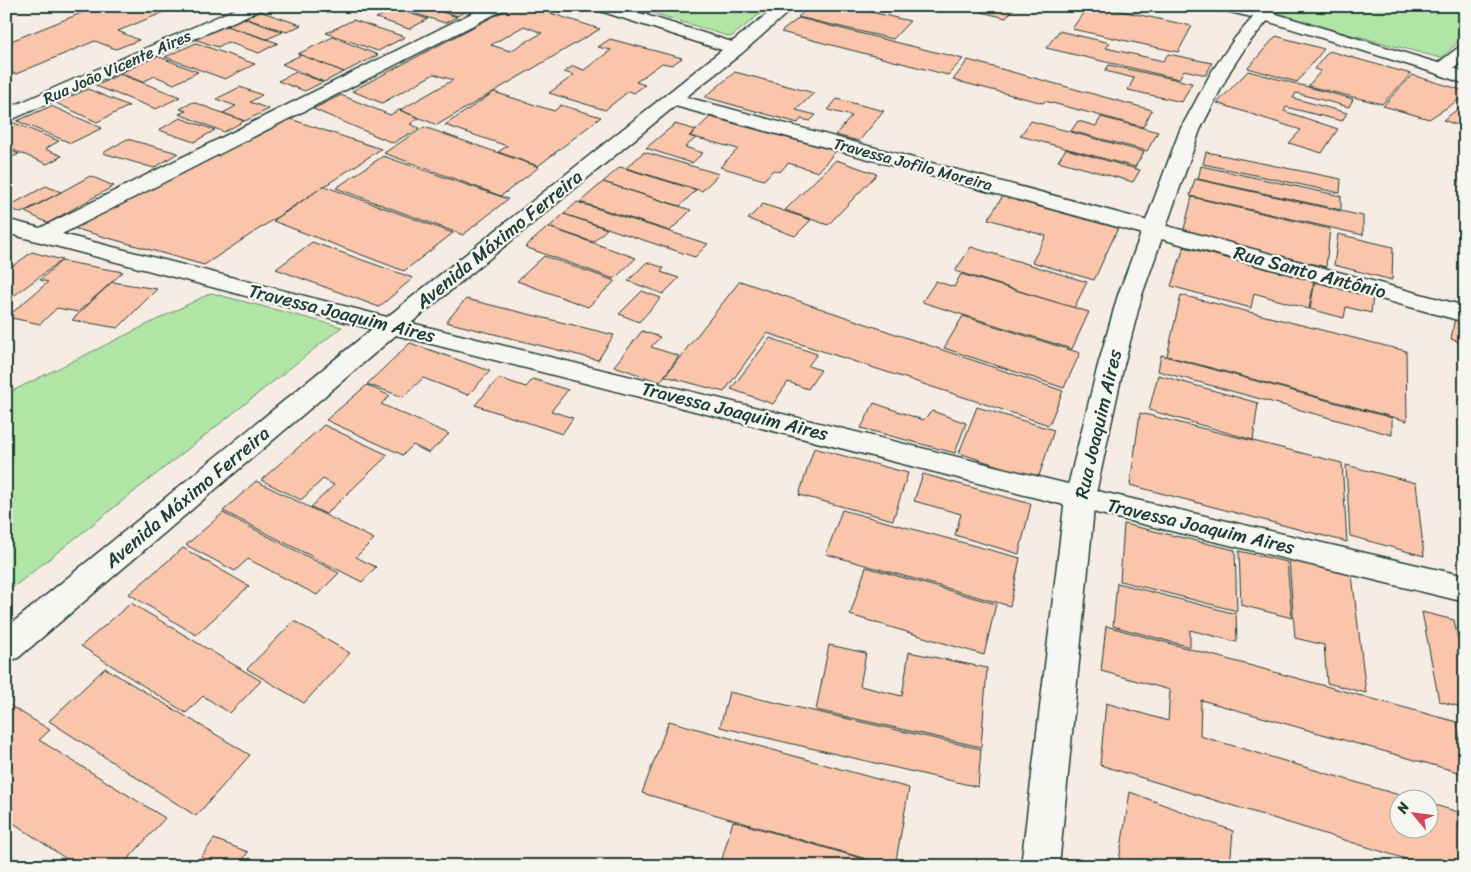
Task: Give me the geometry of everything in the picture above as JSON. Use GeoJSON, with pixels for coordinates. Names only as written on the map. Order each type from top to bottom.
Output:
{"type":"FeatureCollection","features":[{"type":"Feature","properties":{"kind":"street","name":"Rua João Vicente Aires"},"geometry":{"type":"LineString","coordinates":[[6,116],[256,6]]}},
{"type":"Feature","properties":{"kind":"street"},"geometry":{"type":"LineString","coordinates":[[43,235],[499,6]]}},
{"type":"Feature","properties":{"kind":"street","name":"Avenida Máximo Ferreira"},"geometry":{"type":"LineString","coordinates":[[6,648],[391,326],[787,6]]}},
{"type":"Feature","properties":{"kind":"street"},"geometry":{"type":"LineString","coordinates":[[1223,6],[1266,10],[1441,69],[1465,79]]}},
{"type":"Feature","properties":{"kind":"street"},"geometry":{"type":"LineString","coordinates":[[606,7],[736,48]]}},
{"type":"Feature","properties":{"kind":"street","name":"Rua Joaquim Aires"},"geometry":{"type":"LineString","coordinates":[[1040,866],[1080,498],[1110,370],[1128,304],[1190,130],[1221,71],[1266,10]]}},
{"type":"Feature","properties":{"kind":"street"},"geometry":{"type":"LineString","coordinates":[[1441,69],[1465,50]]}},
{"type":"Feature","properties":{"kind":"street","name":"Travessa Jofilo Moreira"},"geometry":{"type":"LineString","coordinates":[[672,99],[1154,230]]}},
{"type":"Feature","properties":{"kind":"street","name":"Travessa Joaquim Aires"},"geometry":{"type":"LineString","coordinates":[[6,226],[216,282],[1080,498],[1465,589]]}},
{"type":"Feature","properties":{"kind":"street","name":"Rua Santo Antônio"},"geometry":{"type":"LineString","coordinates":[[1154,230],[1465,314]]}},
{"type":"Feature","properties":{"kind":"green space"},"geometry":{"type":"Polygon","coordinates":[[[630,6],[770,6],[731,37],[630,6]]]}},
{"type":"Feature","properties":{"kind":"green space"},"geometry":{"type":"Polygon","coordinates":[[[1278,6],[1465,6],[1465,36],[1441,58],[1275,15],[1278,6]]]}},
{"type":"Feature","properties":{"kind":"green space"},"geometry":{"type":"Polygon","coordinates":[[[211,293],[342,327],[6,593],[6,394],[211,293]]]}},
{"type":"Feature","properties":{"kind":"building"},"geometry":{"type":"Polygon","coordinates":[[[99,6],[179,6],[118,31],[139,40],[116,49],[95,41],[16,74],[6,70],[6,43],[99,6]]]}},
{"type":"Feature","properties":{"kind":"building"},"geometry":{"type":"Polygon","coordinates":[[[424,6],[457,17],[445,23],[394,7],[424,6]]]}},
{"type":"Feature","properties":{"kind":"building"},"geometry":{"type":"Polygon","coordinates":[[[441,6],[476,6],[457,16],[436,9],[441,6]]]}},
{"type":"Feature","properties":{"kind":"building"},"geometry":{"type":"Polygon","coordinates":[[[513,6],[528,6],[600,29],[437,125],[400,110],[453,80],[434,74],[382,103],[352,91],[513,6]],[[524,26],[491,45],[510,51],[542,33],[524,26]]]}},
{"type":"Feature","properties":{"kind":"building"},"geometry":{"type":"Polygon","coordinates":[[[810,6],[844,6],[910,21],[893,39],[798,17],[810,6]]]}},
{"type":"Feature","properties":{"kind":"building"},"geometry":{"type":"Polygon","coordinates":[[[867,6],[898,6],[892,12],[867,6]]]}},
{"type":"Feature","properties":{"kind":"building"},"geometry":{"type":"Polygon","coordinates":[[[987,6],[1016,6],[1006,18],[981,12],[987,6]]]}},
{"type":"Feature","properties":{"kind":"building"},"geometry":{"type":"Polygon","coordinates":[[[1088,6],[1097,6],[1192,26],[1178,52],[1072,29],[1088,6]]]}},
{"type":"Feature","properties":{"kind":"building"},"geometry":{"type":"Polygon","coordinates":[[[395,9],[428,19],[409,29],[376,18],[395,9]]]}},
{"type":"Feature","properties":{"kind":"building"},"geometry":{"type":"Polygon","coordinates":[[[259,11],[301,25],[287,32],[244,18],[259,11]]]}},
{"type":"Feature","properties":{"kind":"building"},"geometry":{"type":"Polygon","coordinates":[[[243,18],[283,32],[267,39],[226,26],[243,18]]]}},
{"type":"Feature","properties":{"kind":"building"},"geometry":{"type":"Polygon","coordinates":[[[799,18],[963,59],[948,75],[781,32],[799,18]]]}},
{"type":"Feature","properties":{"kind":"building"},"geometry":{"type":"Polygon","coordinates":[[[353,20],[405,37],[378,51],[326,33],[353,20]]]}},
{"type":"Feature","properties":{"kind":"building"},"geometry":{"type":"Polygon","coordinates":[[[223,25],[278,43],[259,53],[227,42],[218,47],[194,39],[223,25]]]}},
{"type":"Feature","properties":{"kind":"building"},"geometry":{"type":"Polygon","coordinates":[[[1059,31],[1110,43],[1106,48],[1163,61],[1168,54],[1212,63],[1206,75],[1184,70],[1179,79],[1046,48],[1059,31]]]}},
{"type":"Feature","properties":{"kind":"building"},"geometry":{"type":"Polygon","coordinates":[[[1276,36],[1324,49],[1297,82],[1248,68],[1276,36]]]}},
{"type":"Feature","properties":{"kind":"building"},"geometry":{"type":"Polygon","coordinates":[[[333,37],[378,55],[344,72],[298,54],[333,37]]]}},
{"type":"Feature","properties":{"kind":"building"},"geometry":{"type":"Polygon","coordinates":[[[610,39],[682,58],[672,65],[662,63],[636,82],[645,85],[634,93],[629,91],[605,110],[549,93],[574,75],[564,72],[573,66],[584,70],[611,50],[598,47],[610,39]]]}},
{"type":"Feature","properties":{"kind":"building"},"geometry":{"type":"Polygon","coordinates":[[[196,43],[255,64],[225,79],[165,57],[196,43]]]}},
{"type":"Feature","properties":{"kind":"building"},"geometry":{"type":"Polygon","coordinates":[[[1329,51],[1411,74],[1382,104],[1308,86],[1321,71],[1314,69],[1329,51]]]}},
{"type":"Feature","properties":{"kind":"building"},"geometry":{"type":"Polygon","coordinates":[[[301,55],[344,72],[324,82],[282,64],[301,55]]]}},
{"type":"Feature","properties":{"kind":"building"},"geometry":{"type":"Polygon","coordinates":[[[157,56],[198,72],[174,84],[155,76],[142,82],[120,73],[157,56]]]}},
{"type":"Feature","properties":{"kind":"building"},"geometry":{"type":"Polygon","coordinates":[[[968,60],[1152,110],[1143,127],[1045,101],[1043,103],[953,80],[968,60]]]}},
{"type":"Feature","properties":{"kind":"building"},"geometry":{"type":"Polygon","coordinates":[[[1109,65],[1192,83],[1182,102],[1128,90],[1134,78],[1105,71],[1109,65]]]}},
{"type":"Feature","properties":{"kind":"building"},"geometry":{"type":"Polygon","coordinates":[[[1248,71],[1353,99],[1349,107],[1296,93],[1293,98],[1347,113],[1342,121],[1286,107],[1284,111],[1338,129],[1322,153],[1289,143],[1301,130],[1217,103],[1248,71]]]}},
{"type":"Feature","properties":{"kind":"building"},"geometry":{"type":"Polygon","coordinates":[[[296,72],[323,82],[305,91],[278,81],[296,72]]]}},
{"type":"Feature","properties":{"kind":"building"},"geometry":{"type":"Polygon","coordinates":[[[735,72],[814,93],[796,110],[816,115],[810,121],[801,119],[798,123],[705,97],[735,72]]]}},
{"type":"Feature","properties":{"kind":"building"},"geometry":{"type":"Polygon","coordinates":[[[120,74],[180,97],[156,109],[96,86],[120,74]]]}},
{"type":"Feature","properties":{"kind":"building"},"geometry":{"type":"Polygon","coordinates":[[[1412,75],[1465,91],[1465,96],[1429,119],[1383,106],[1412,75]]]}},
{"type":"Feature","properties":{"kind":"building"},"geometry":{"type":"Polygon","coordinates":[[[240,87],[262,95],[250,102],[269,109],[245,121],[223,113],[236,106],[216,99],[240,87]]]}},
{"type":"Feature","properties":{"kind":"building"},"geometry":{"type":"Polygon","coordinates":[[[88,89],[129,106],[97,122],[56,103],[88,89]]]}},
{"type":"Feature","properties":{"kind":"building"},"geometry":{"type":"Polygon","coordinates":[[[494,92],[554,111],[561,105],[601,117],[538,166],[498,152],[507,146],[445,125],[494,92]]]}},
{"type":"Feature","properties":{"kind":"building"},"geometry":{"type":"Polygon","coordinates":[[[341,95],[390,115],[399,110],[419,118],[410,124],[419,128],[393,143],[313,109],[341,95]]]}},
{"type":"Feature","properties":{"kind":"building"},"geometry":{"type":"Polygon","coordinates":[[[837,99],[884,111],[859,141],[835,135],[852,116],[828,110],[837,99]]]}},
{"type":"Feature","properties":{"kind":"building"},"geometry":{"type":"Polygon","coordinates":[[[193,102],[244,121],[224,132],[179,114],[186,111],[180,109],[193,102]]]}},
{"type":"Feature","properties":{"kind":"building"},"geometry":{"type":"Polygon","coordinates":[[[1465,104],[1465,128],[1443,120],[1465,104]]]}},
{"type":"Feature","properties":{"kind":"building"},"geometry":{"type":"Polygon","coordinates":[[[51,106],[102,128],[71,143],[17,121],[51,106]]]}},
{"type":"Feature","properties":{"kind":"building"},"geometry":{"type":"Polygon","coordinates":[[[710,117],[836,151],[818,172],[788,163],[780,172],[773,170],[764,180],[720,167],[738,149],[690,136],[710,117]]]}},
{"type":"Feature","properties":{"kind":"building"},"geometry":{"type":"Polygon","coordinates":[[[1101,117],[1158,132],[1147,151],[1071,131],[1078,121],[1096,126],[1101,117]]]}},
{"type":"Feature","properties":{"kind":"building"},"geometry":{"type":"Polygon","coordinates":[[[180,118],[215,130],[194,142],[159,130],[180,118]]]}},
{"type":"Feature","properties":{"kind":"building"},"geometry":{"type":"Polygon","coordinates":[[[287,118],[381,149],[204,265],[73,228],[287,118]]]}},
{"type":"Feature","properties":{"kind":"building"},"geometry":{"type":"Polygon","coordinates":[[[1031,121],[1144,152],[1135,167],[1020,136],[1031,121]]]}},
{"type":"Feature","properties":{"kind":"building"},"geometry":{"type":"Polygon","coordinates":[[[12,122],[59,141],[45,149],[62,156],[47,164],[6,147],[6,125],[12,122]]]}},
{"type":"Feature","properties":{"kind":"building"},"geometry":{"type":"Polygon","coordinates":[[[675,124],[696,130],[689,136],[696,138],[685,147],[703,153],[692,163],[646,148],[675,124]]]}},
{"type":"Feature","properties":{"kind":"building"},"geometry":{"type":"Polygon","coordinates":[[[424,127],[539,167],[501,196],[384,153],[424,127]]]}},
{"type":"Feature","properties":{"kind":"building"},"geometry":{"type":"Polygon","coordinates":[[[127,139],[178,153],[154,168],[103,153],[127,139]]]}},
{"type":"Feature","properties":{"kind":"building"},"geometry":{"type":"Polygon","coordinates":[[[6,149],[19,154],[6,160],[6,149]]]}},
{"type":"Feature","properties":{"kind":"building"},"geometry":{"type":"Polygon","coordinates":[[[1066,149],[1140,170],[1133,182],[1058,161],[1066,149]]]}},
{"type":"Feature","properties":{"kind":"building"},"geometry":{"type":"Polygon","coordinates":[[[644,152],[719,174],[702,191],[626,168],[644,152]]]}},
{"type":"Feature","properties":{"kind":"building"},"geometry":{"type":"Polygon","coordinates":[[[1206,152],[1341,179],[1340,193],[1203,164],[1206,152]]]}},
{"type":"Feature","properties":{"kind":"building"},"geometry":{"type":"Polygon","coordinates":[[[383,156],[508,199],[463,235],[336,188],[383,156]]]}},
{"type":"Feature","properties":{"kind":"building"},"geometry":{"type":"Polygon","coordinates":[[[836,160],[877,174],[828,225],[785,210],[836,160]]]}},
{"type":"Feature","properties":{"kind":"building"},"geometry":{"type":"Polygon","coordinates":[[[1201,166],[1341,196],[1341,210],[1198,179],[1201,166]]]}},
{"type":"Feature","properties":{"kind":"building"},"geometry":{"type":"Polygon","coordinates":[[[620,167],[696,190],[680,206],[603,182],[620,167]]]}},
{"type":"Feature","properties":{"kind":"building"},"geometry":{"type":"Polygon","coordinates":[[[90,176],[114,186],[48,223],[25,212],[90,176]]]}},
{"type":"Feature","properties":{"kind":"building"},"geometry":{"type":"Polygon","coordinates":[[[1195,179],[1363,216],[1363,235],[1190,196],[1195,179]]]}},
{"type":"Feature","properties":{"kind":"building"},"geometry":{"type":"Polygon","coordinates":[[[603,182],[691,210],[670,231],[580,202],[603,182]]]}},
{"type":"Feature","properties":{"kind":"building"},"geometry":{"type":"Polygon","coordinates":[[[46,186],[61,192],[21,213],[7,207],[46,186]]]}},
{"type":"Feature","properties":{"kind":"building"},"geometry":{"type":"Polygon","coordinates":[[[324,186],[453,233],[404,271],[273,221],[324,186]]]}},
{"type":"Feature","properties":{"kind":"building"},"geometry":{"type":"Polygon","coordinates":[[[1003,196],[1118,228],[1094,280],[1032,262],[1046,236],[988,219],[1003,196]]]}},
{"type":"Feature","properties":{"kind":"building"},"geometry":{"type":"Polygon","coordinates":[[[1192,197],[1330,229],[1326,267],[1183,233],[1192,197]]]}},
{"type":"Feature","properties":{"kind":"building"},"geometry":{"type":"Polygon","coordinates":[[[577,202],[708,244],[695,257],[564,214],[577,202]]]}},
{"type":"Feature","properties":{"kind":"building"},"geometry":{"type":"Polygon","coordinates":[[[763,204],[811,220],[795,236],[748,219],[763,204]]]}},
{"type":"Feature","properties":{"kind":"building"},"geometry":{"type":"Polygon","coordinates":[[[564,214],[607,229],[593,242],[549,227],[564,214]]]}},
{"type":"Feature","properties":{"kind":"building"},"geometry":{"type":"Polygon","coordinates":[[[548,227],[636,258],[614,279],[525,247],[548,227]]]}},
{"type":"Feature","properties":{"kind":"building"},"geometry":{"type":"Polygon","coordinates":[[[1338,234],[1393,247],[1392,280],[1334,265],[1338,234]]]}},
{"type":"Feature","properties":{"kind":"building"},"geometry":{"type":"Polygon","coordinates":[[[312,242],[413,278],[379,307],[276,269],[312,242]]]}},
{"type":"Feature","properties":{"kind":"building"},"geometry":{"type":"Polygon","coordinates":[[[971,247],[1087,282],[1074,308],[955,271],[971,247]]]}},
{"type":"Feature","properties":{"kind":"building"},"geometry":{"type":"Polygon","coordinates":[[[1184,247],[1314,281],[1309,309],[1254,293],[1251,308],[1171,286],[1184,247]]]}},
{"type":"Feature","properties":{"kind":"building"},"geometry":{"type":"Polygon","coordinates":[[[32,252],[62,260],[12,297],[6,295],[6,271],[32,252]]]}},
{"type":"Feature","properties":{"kind":"building"},"geometry":{"type":"Polygon","coordinates":[[[544,256],[615,281],[588,307],[517,281],[544,256]]]}},
{"type":"Feature","properties":{"kind":"building"},"geometry":{"type":"Polygon","coordinates":[[[61,261],[123,272],[78,312],[57,308],[40,324],[7,317],[48,282],[40,280],[61,261]]]}},
{"type":"Feature","properties":{"kind":"building"},"geometry":{"type":"Polygon","coordinates":[[[647,262],[664,268],[661,272],[679,278],[663,294],[628,281],[647,262]]]}},
{"type":"Feature","properties":{"kind":"building"},"geometry":{"type":"Polygon","coordinates":[[[961,274],[1089,312],[1072,349],[922,302],[936,281],[954,287],[961,274]]]}},
{"type":"Feature","properties":{"kind":"building"},"geometry":{"type":"Polygon","coordinates":[[[740,281],[1063,391],[1049,425],[767,333],[724,392],[665,376],[740,281]]]}},
{"type":"Feature","properties":{"kind":"building"},"geometry":{"type":"Polygon","coordinates":[[[1315,281],[1373,296],[1371,313],[1346,307],[1344,318],[1310,309],[1315,281]]]}},
{"type":"Feature","properties":{"kind":"building"},"geometry":{"type":"Polygon","coordinates":[[[112,282],[157,289],[118,328],[72,320],[112,282]]]}},
{"type":"Feature","properties":{"kind":"building"},"geometry":{"type":"Polygon","coordinates":[[[642,291],[661,298],[639,322],[619,314],[642,291]]]}},
{"type":"Feature","properties":{"kind":"building"},"geometry":{"type":"Polygon","coordinates":[[[1181,295],[1406,351],[1407,421],[1167,356],[1181,295]]]}},
{"type":"Feature","properties":{"kind":"building"},"geometry":{"type":"Polygon","coordinates":[[[466,299],[614,335],[598,360],[446,322],[466,299]]]}},
{"type":"Feature","properties":{"kind":"building"},"geometry":{"type":"Polygon","coordinates":[[[963,316],[1080,353],[1064,388],[944,348],[963,316]]]}},
{"type":"Feature","properties":{"kind":"building"},"geometry":{"type":"Polygon","coordinates":[[[1455,317],[1465,320],[1465,344],[1451,339],[1455,317]]]}},
{"type":"Feature","properties":{"kind":"building"},"geometry":{"type":"Polygon","coordinates":[[[642,331],[660,337],[651,347],[679,356],[660,382],[614,366],[642,331]]]}},
{"type":"Feature","properties":{"kind":"building"},"geometry":{"type":"Polygon","coordinates":[[[770,338],[817,354],[808,366],[821,370],[808,389],[788,382],[773,404],[731,389],[770,338]]]}},
{"type":"Feature","properties":{"kind":"building"},"geometry":{"type":"Polygon","coordinates":[[[410,343],[490,371],[468,395],[423,378],[403,397],[367,384],[410,343]]]}},
{"type":"Feature","properties":{"kind":"building"},"geometry":{"type":"Polygon","coordinates":[[[1161,355],[1392,418],[1392,435],[1158,371],[1161,355]]]}},
{"type":"Feature","properties":{"kind":"building"},"geometry":{"type":"Polygon","coordinates":[[[1158,375],[1258,403],[1253,440],[1149,410],[1158,375]]]}},
{"type":"Feature","properties":{"kind":"building"},"geometry":{"type":"Polygon","coordinates":[[[499,378],[526,387],[533,379],[568,390],[551,411],[573,418],[562,434],[475,405],[499,378]]]}},
{"type":"Feature","properties":{"kind":"building"},"geometry":{"type":"Polygon","coordinates":[[[367,385],[390,396],[381,404],[449,434],[429,453],[413,445],[403,455],[326,420],[367,385]]]}},
{"type":"Feature","properties":{"kind":"building"},"geometry":{"type":"Polygon","coordinates":[[[874,403],[923,420],[932,411],[966,423],[955,453],[861,428],[874,403]]]}},
{"type":"Feature","properties":{"kind":"building"},"geometry":{"type":"Polygon","coordinates":[[[977,407],[1054,430],[1038,479],[959,453],[977,407]]]}},
{"type":"Feature","properties":{"kind":"building"},"geometry":{"type":"Polygon","coordinates":[[[1140,413],[1342,463],[1347,542],[1130,485],[1140,413]]]}},
{"type":"Feature","properties":{"kind":"building"},"geometry":{"type":"Polygon","coordinates":[[[324,425],[388,455],[326,514],[311,507],[334,485],[323,479],[301,500],[261,480],[324,425]]]}},
{"type":"Feature","properties":{"kind":"building"},"geometry":{"type":"Polygon","coordinates":[[[1465,436],[1465,475],[1460,473],[1465,436]]]}},
{"type":"Feature","properties":{"kind":"building"},"geometry":{"type":"Polygon","coordinates":[[[814,448],[908,473],[893,520],[799,495],[814,448]]]}},
{"type":"Feature","properties":{"kind":"building"},"geometry":{"type":"Polygon","coordinates":[[[1346,465],[1416,483],[1424,556],[1350,536],[1346,465]]]}},
{"type":"Feature","properties":{"kind":"building"},"geometry":{"type":"Polygon","coordinates":[[[923,474],[1031,504],[1019,554],[955,535],[961,514],[914,501],[923,474]]]}},
{"type":"Feature","properties":{"kind":"building"},"geometry":{"type":"Polygon","coordinates":[[[256,481],[374,539],[356,557],[376,567],[362,582],[223,511],[256,481]]]}},
{"type":"Feature","properties":{"kind":"building"},"geometry":{"type":"Polygon","coordinates":[[[842,510],[1020,558],[1010,606],[826,554],[842,510]]]}},
{"type":"Feature","properties":{"kind":"building"},"geometry":{"type":"Polygon","coordinates":[[[223,513],[339,573],[317,595],[248,559],[235,571],[186,545],[223,513]]]}},
{"type":"Feature","properties":{"kind":"building"},"geometry":{"type":"Polygon","coordinates":[[[1124,524],[1235,550],[1237,611],[1120,581],[1124,524]]]}},
{"type":"Feature","properties":{"kind":"building"},"geometry":{"type":"Polygon","coordinates":[[[183,548],[249,586],[196,635],[129,594],[183,548]]]}},
{"type":"Feature","properties":{"kind":"building"},"geometry":{"type":"Polygon","coordinates":[[[1239,551],[1287,562],[1292,618],[1241,605],[1239,551]]]}},
{"type":"Feature","properties":{"kind":"building"},"geometry":{"type":"Polygon","coordinates":[[[1289,560],[1352,575],[1366,693],[1327,683],[1324,645],[1295,638],[1289,560]]]}},
{"type":"Feature","properties":{"kind":"building"},"geometry":{"type":"Polygon","coordinates":[[[866,567],[996,604],[984,655],[850,615],[866,567]]]}},
{"type":"Feature","properties":{"kind":"building"},"geometry":{"type":"Polygon","coordinates":[[[1117,583],[1236,614],[1237,642],[1190,630],[1190,647],[1113,626],[1117,583]]]}},
{"type":"Feature","properties":{"kind":"building"},"geometry":{"type":"Polygon","coordinates":[[[131,603],[261,681],[230,713],[203,696],[186,713],[81,646],[131,603]]]}},
{"type":"Feature","properties":{"kind":"building"},"geometry":{"type":"Polygon","coordinates":[[[1422,612],[1454,620],[1459,644],[1465,646],[1465,708],[1439,701],[1422,612]]]}},
{"type":"Feature","properties":{"kind":"building"},"geometry":{"type":"Polygon","coordinates":[[[294,621],[350,653],[304,703],[247,669],[294,621]]]}},
{"type":"Feature","properties":{"kind":"building"},"geometry":{"type":"Polygon","coordinates":[[[1106,626],[1457,722],[1465,774],[1201,700],[1200,736],[1388,792],[1388,840],[1438,840],[1438,806],[1458,812],[1465,866],[1429,866],[1100,765],[1106,703],[1168,721],[1170,690],[1101,671],[1106,626]]]}},
{"type":"Feature","properties":{"kind":"building"},"geometry":{"type":"Polygon","coordinates":[[[829,645],[866,653],[860,686],[902,696],[909,652],[987,668],[981,747],[816,710],[829,645]]]}},
{"type":"Feature","properties":{"kind":"building"},"geometry":{"type":"Polygon","coordinates":[[[105,668],[250,755],[196,816],[49,721],[105,668]]]}},
{"type":"Feature","properties":{"kind":"building"},"geometry":{"type":"Polygon","coordinates":[[[729,692],[981,749],[978,787],[720,727],[729,692]]]}},
{"type":"Feature","properties":{"kind":"building"},"geometry":{"type":"Polygon","coordinates":[[[6,703],[50,730],[39,740],[165,818],[122,866],[77,866],[6,818],[6,703]]]}},
{"type":"Feature","properties":{"kind":"building"},"geometry":{"type":"Polygon","coordinates":[[[669,721],[909,788],[895,866],[642,793],[669,721]]]}},
{"type":"Feature","properties":{"kind":"building"},"geometry":{"type":"Polygon","coordinates":[[[1130,792],[1233,831],[1230,866],[1118,866],[1130,792]]]}},
{"type":"Feature","properties":{"kind":"building"},"geometry":{"type":"Polygon","coordinates":[[[733,821],[888,866],[720,866],[733,821]]]}},
{"type":"Feature","properties":{"kind":"building"},"geometry":{"type":"Polygon","coordinates":[[[214,839],[248,852],[239,866],[195,866],[214,839]]]}}]}
